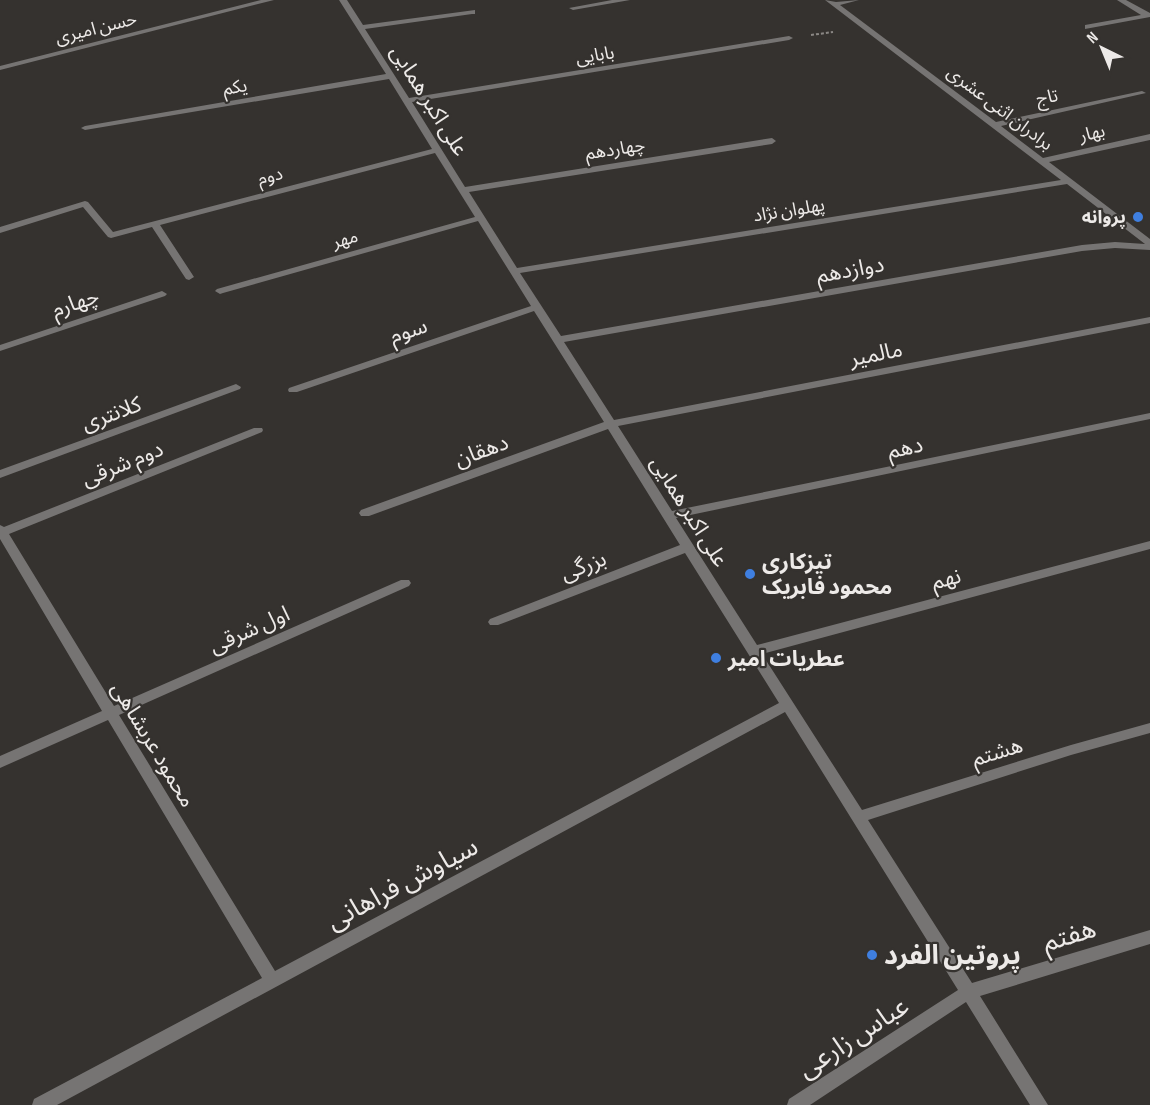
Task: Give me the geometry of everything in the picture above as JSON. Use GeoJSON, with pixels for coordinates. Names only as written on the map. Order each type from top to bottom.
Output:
{"type":"FeatureCollection","features":[{"type":"Feature","properties":{"kind":"street","name":"حسن امیری"},"geometry":{"type":"LineString","coordinates":[[0,68],[270,0]]}},
{"type":"Feature","properties":{"kind":"street","name":"علی اکبر همایی"},"geometry":{"type":"LineString","coordinates":[[343,0],[1040,1105]]}},
{"type":"Feature","properties":{"kind":"street"},"geometry":{"type":"LineString","coordinates":[[573,8],[626,0]]}},
{"type":"Feature","properties":{"kind":"street"},"geometry":{"type":"LineString","coordinates":[[832,2],[855,0]]}},
{"type":"Feature","properties":{"kind":"street"},"geometry":{"type":"LineString","coordinates":[[1121,0],[1148,15]]}},
{"type":"Feature","properties":{"kind":"street","name":"برادران اثنی عشری"},"geometry":{"type":"LineString","coordinates":[[832,2],[1150,245]]}},
{"type":"Feature","properties":{"kind":"street"},"geometry":{"type":"LineString","coordinates":[[360,28],[472,12]]}},
{"type":"Feature","properties":{"kind":"street"},"geometry":{"type":"LineString","coordinates":[[1088,27],[1148,15]]}},
{"type":"Feature","properties":{"kind":"street","name":"بابایی"},"geometry":{"type":"LineString","coordinates":[[406,101],[789,38]]}},
{"type":"Feature","properties":{"kind":"street","name":"یکم"},"geometry":{"type":"LineString","coordinates":[[85,128],[390,76]]}},
{"type":"Feature","properties":{"kind":"street","name":"تاج"},"geometry":{"type":"LineString","coordinates":[[995,125],[1142,93]]}},
{"type":"Feature","properties":{"kind":"street","name":"بهار"},"geometry":{"type":"LineString","coordinates":[[1042,161],[1150,137]]}},
{"type":"Feature","properties":{"kind":"street","name":"چهاردهم"},"geometry":{"type":"LineString","coordinates":[[462,190],[772,141]]}},
{"type":"Feature","properties":{"kind":"street","name":"دوم"},"geometry":{"type":"LineString","coordinates":[[0,230],[86,204],[111,235],[437,150]]}},
{"type":"Feature","properties":{"kind":"street","name":"پهلوان نژاد"},"geometry":{"type":"LineString","coordinates":[[514,271],[1069,182]]}},
{"type":"Feature","properties":{"kind":"street","name":"مهر"},"geometry":{"type":"LineString","coordinates":[[219,291],[480,218]]}},
{"type":"Feature","properties":{"kind":"street"},"geometry":{"type":"LineString","coordinates":[[155,224],[189,277]]}},
{"type":"Feature","properties":{"kind":"street","name":"دوازدهم"},"geometry":{"type":"LineString","coordinates":[[557,340],[1089,247],[1150,245]]}},
{"type":"Feature","properties":{"kind":"street","name":"چهارم"},"geometry":{"type":"LineString","coordinates":[[0,348],[162,294]]}},
{"type":"Feature","properties":{"kind":"street","name":"سوم"},"geometry":{"type":"LineString","coordinates":[[292,390],[536,307]]}},
{"type":"Feature","properties":{"kind":"street","name":"مالمیر"},"geometry":{"type":"LineString","coordinates":[[610,424],[1150,321]]}},
{"type":"Feature","properties":{"kind":"street","name":"کلانتری"},"geometry":{"type":"LineString","coordinates":[[0,474],[236,387]]}},
{"type":"Feature","properties":{"kind":"street","name":"دهم"},"geometry":{"type":"LineString","coordinates":[[669,516],[1150,416]]}},
{"type":"Feature","properties":{"kind":"street","name":"دهقان"},"geometry":{"type":"LineString","coordinates":[[365,513],[610,424]]}},
{"type":"Feature","properties":{"kind":"street","name":"دوم شرقی"},"geometry":{"type":"LineString","coordinates":[[1,532],[258,430]]}},
{"type":"Feature","properties":{"kind":"street","name":"محمود عربشاهی"},"geometry":{"type":"LineString","coordinates":[[1,532],[272,981]]}},
{"type":"Feature","properties":{"kind":"street","name":"نهم"},"geometry":{"type":"LineString","coordinates":[[754,651],[1150,545]]}},
{"type":"Feature","properties":{"kind":"street","name":"بزرگی"},"geometry":{"type":"LineString","coordinates":[[494,622],[688,547]]}},
{"type":"Feature","properties":{"kind":"street","name":"اول شرقی"},"geometry":{"type":"LineString","coordinates":[[0,762],[405,583]]}},
{"type":"Feature","properties":{"kind":"street","name":"سیاوش فراهانی"},"geometry":{"type":"LineString","coordinates":[[40,1105],[787,705]]}},
{"type":"Feature","properties":{"kind":"street","name":"هشتم"},"geometry":{"type":"LineString","coordinates":[[858,817],[1071,750],[1150,728]]}},
{"type":"Feature","properties":{"kind":"street","name":"هفتم"},"geometry":{"type":"LineString","coordinates":[[968,992],[1150,937]]}},
{"type":"Feature","properties":{"kind":"street","name":"عباس زارعی"},"geometry":{"type":"LineString","coordinates":[[795,1105],[968,992]]}},
{"type":"Feature","properties":{"kind":"path"},"geometry":{"type":"LineString","coordinates":[[789,38],[866,28]]}},
{"type":"Feature","properties":{"kind":"place","name":"پروانه"},"geometry":{"type":"Point","coordinates":[1138,217]}},
{"type":"Feature","properties":{"kind":"place","name":"تیزکاری محمود فابریک"},"geometry":{"type":"Point","coordinates":[750,574]}},
{"type":"Feature","properties":{"kind":"place","name":"عطریات امیر"},"geometry":{"type":"Point","coordinates":[716,658]}},
{"type":"Feature","properties":{"kind":"place","name":"پروتین الفرد"},"geometry":{"type":"Point","coordinates":[872,955]}}]}
